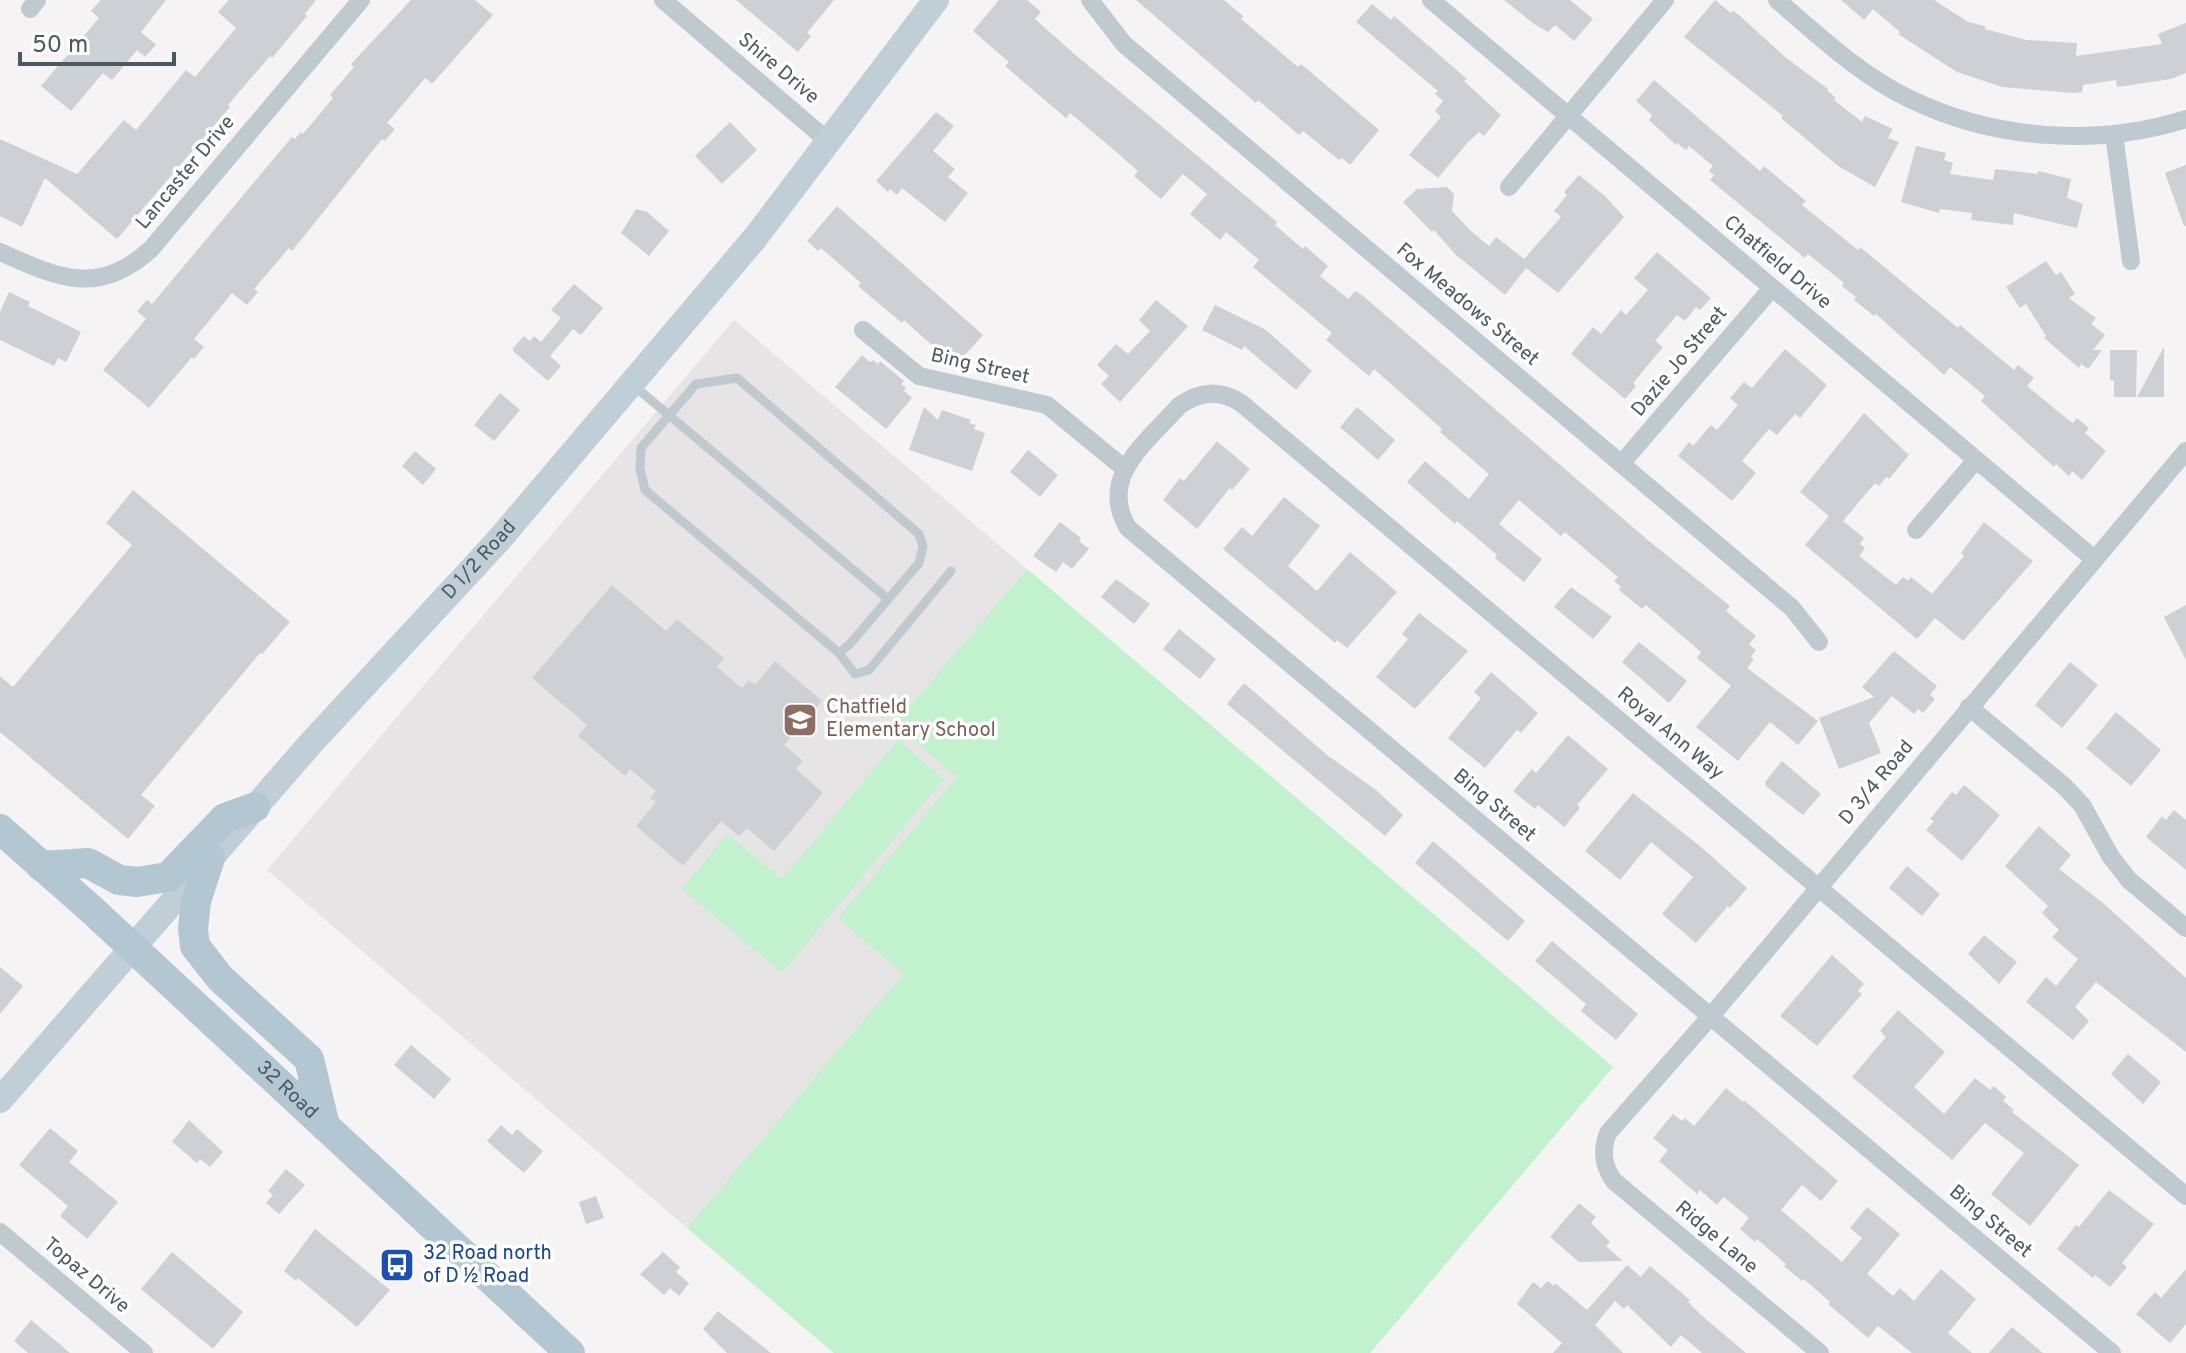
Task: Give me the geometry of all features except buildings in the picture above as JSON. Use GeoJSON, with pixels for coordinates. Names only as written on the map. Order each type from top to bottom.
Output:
{"type":"FeatureCollection","features":[{"type":"Feature","properties":{"kind":"main road","name":"D 1/2 Road"},"geometry":{"type":"LineString","coordinates":[[0,1100],[312,742],[497,542],[755,238],[936,0]]}},
{"type":"Feature","properties":{"kind":"main road"},"geometry":{"type":"LineString","coordinates":[[41,866],[88,863],[119,880],[137,882],[168,877],[225,818],[255,807]]}},
{"type":"Feature","properties":{"kind":"main road","name":"32 Road"},"geometry":{"type":"LineString","coordinates":[[0,829],[132,947],[570,1353]]}},
{"type":"Feature","properties":{"kind":"main road"},"geometry":{"type":"LineString","coordinates":[[210,858],[196,901],[195,946],[220,978],[309,1059],[325,1126]]}},
{"type":"Feature","properties":{"kind":"street","name":"Lancaster Drive"},"geometry":{"type":"LineString","coordinates":[[0,252],[47,273],[72,279],[112,275],[139,259],[361,0]]}},
{"type":"Feature","properties":{"kind":"street","name":"Shire Drive"},"geometry":{"type":"LineString","coordinates":[[663,0],[828,141]]}},
{"type":"Feature","properties":{"kind":"street","name":"Fox Meadows Street"},"geometry":{"type":"LineString","coordinates":[[1090,0],[1124,44],[1792,608],[1819,642]]}},
{"type":"Feature","properties":{"kind":"street","name":"Chatfield Drive"},"geometry":{"type":"LineString","coordinates":[[1431,0],[2094,559]]}},
{"type":"Feature","properties":{"kind":"street"},"geometry":{"type":"LineString","coordinates":[[1509,187],[1665,0]]}},
{"type":"Feature","properties":{"kind":"street"},"geometry":{"type":"LineString","coordinates":[[1777,0],[1856,66],[1909,99],[1968,122],[2034,136],[2114,134],[2186,119]]}},
{"type":"Feature","properties":{"kind":"street"},"geometry":{"type":"LineString","coordinates":[[2114,134],[2131,261]]}},
{"type":"Feature","properties":{"kind":"street","name":"Dazie Jo Street"},"geometry":{"type":"LineString","coordinates":[[1621,464],[1772,288]]}},
{"type":"Feature","properties":{"kind":"street","name":"Bing Street"},"geometry":{"type":"LineString","coordinates":[[863,330],[919,376],[1047,405],[1125,469],[1117,496],[1122,518],[1128,528],[2112,1353]]}},
{"type":"Feature","properties":{"kind":"street","name":"Royal Ann Way"},"geometry":{"type":"LineString","coordinates":[[1125,469],[1189,398],[1212,393],[1233,398],[2186,1196]]}},
{"type":"Feature","properties":{"kind":"street","name":"D 3/4 Road"},"geometry":{"type":"LineString","coordinates":[[1604,1144],[1615,1124],[1711,1016],[2186,451]]}},
{"type":"Feature","properties":{"kind":"street"},"geometry":{"type":"LineString","coordinates":[[1916,530],[1976,460]]}},
{"type":"Feature","properties":{"kind":"street"},"geometry":{"type":"LineString","coordinates":[[1969,707],[2064,786],[2082,805],[2111,857],[2129,880],[2186,928]]}},
{"type":"Feature","properties":{"kind":"street","name":"Ridge Lane"},"geometry":{"type":"LineString","coordinates":[[1604,1144],[1605,1164],[1614,1181],[1820,1353]]}},
{"type":"Feature","properties":{"kind":"street","name":"Topaz Drive"},"geometry":{"type":"LineString","coordinates":[[0,1232],[144,1353]]}},
{"type":"Feature","properties":{"kind":"lane"},"geometry":{"type":"LineString","coordinates":[[839,653],[919,563],[923,546],[919,534],[737,378],[696,384],[641,448],[640,469],[645,490],[839,653],[855,674],[869,670],[951,571]]}},
{"type":"Feature","properties":{"kind":"lane"},"geometry":{"type":"LineString","coordinates":[[631,383],[888,599]]}},
{"type":"Feature","properties":{"kind":"shaded area","name":"Chatfield Elementary School"},"geometry":{"type":"Polygon","coordinates":[[[734,320],[1613,1067],[1370,1353],[834,1353],[267,870],[734,320]]]}},
{"type":"Feature","properties":{"kind":"green space"},"geometry":{"type":"Polygon","coordinates":[[[1027,569],[1613,1067],[1370,1353],[834,1353],[687,1228],[903,974],[838,918],[957,777],[895,724],[1027,569]]]}},
{"type":"Feature","properties":{"kind":"green space"},"geometry":{"type":"Polygon","coordinates":[[[898,740],[944,779],[782,973],[682,889],[727,834],[782,879],[898,740]]]}},
{"type":"Feature","properties":{"kind":"place","name":"Chatfield Elementary School"},"geometry":{"type":"Point","coordinates":[800,720]}},
{"type":"Feature","properties":{"kind":"place","name":"32 Road north of D ½ Road"},"geometry":{"type":"Point","coordinates":[397,1265]}}]}
